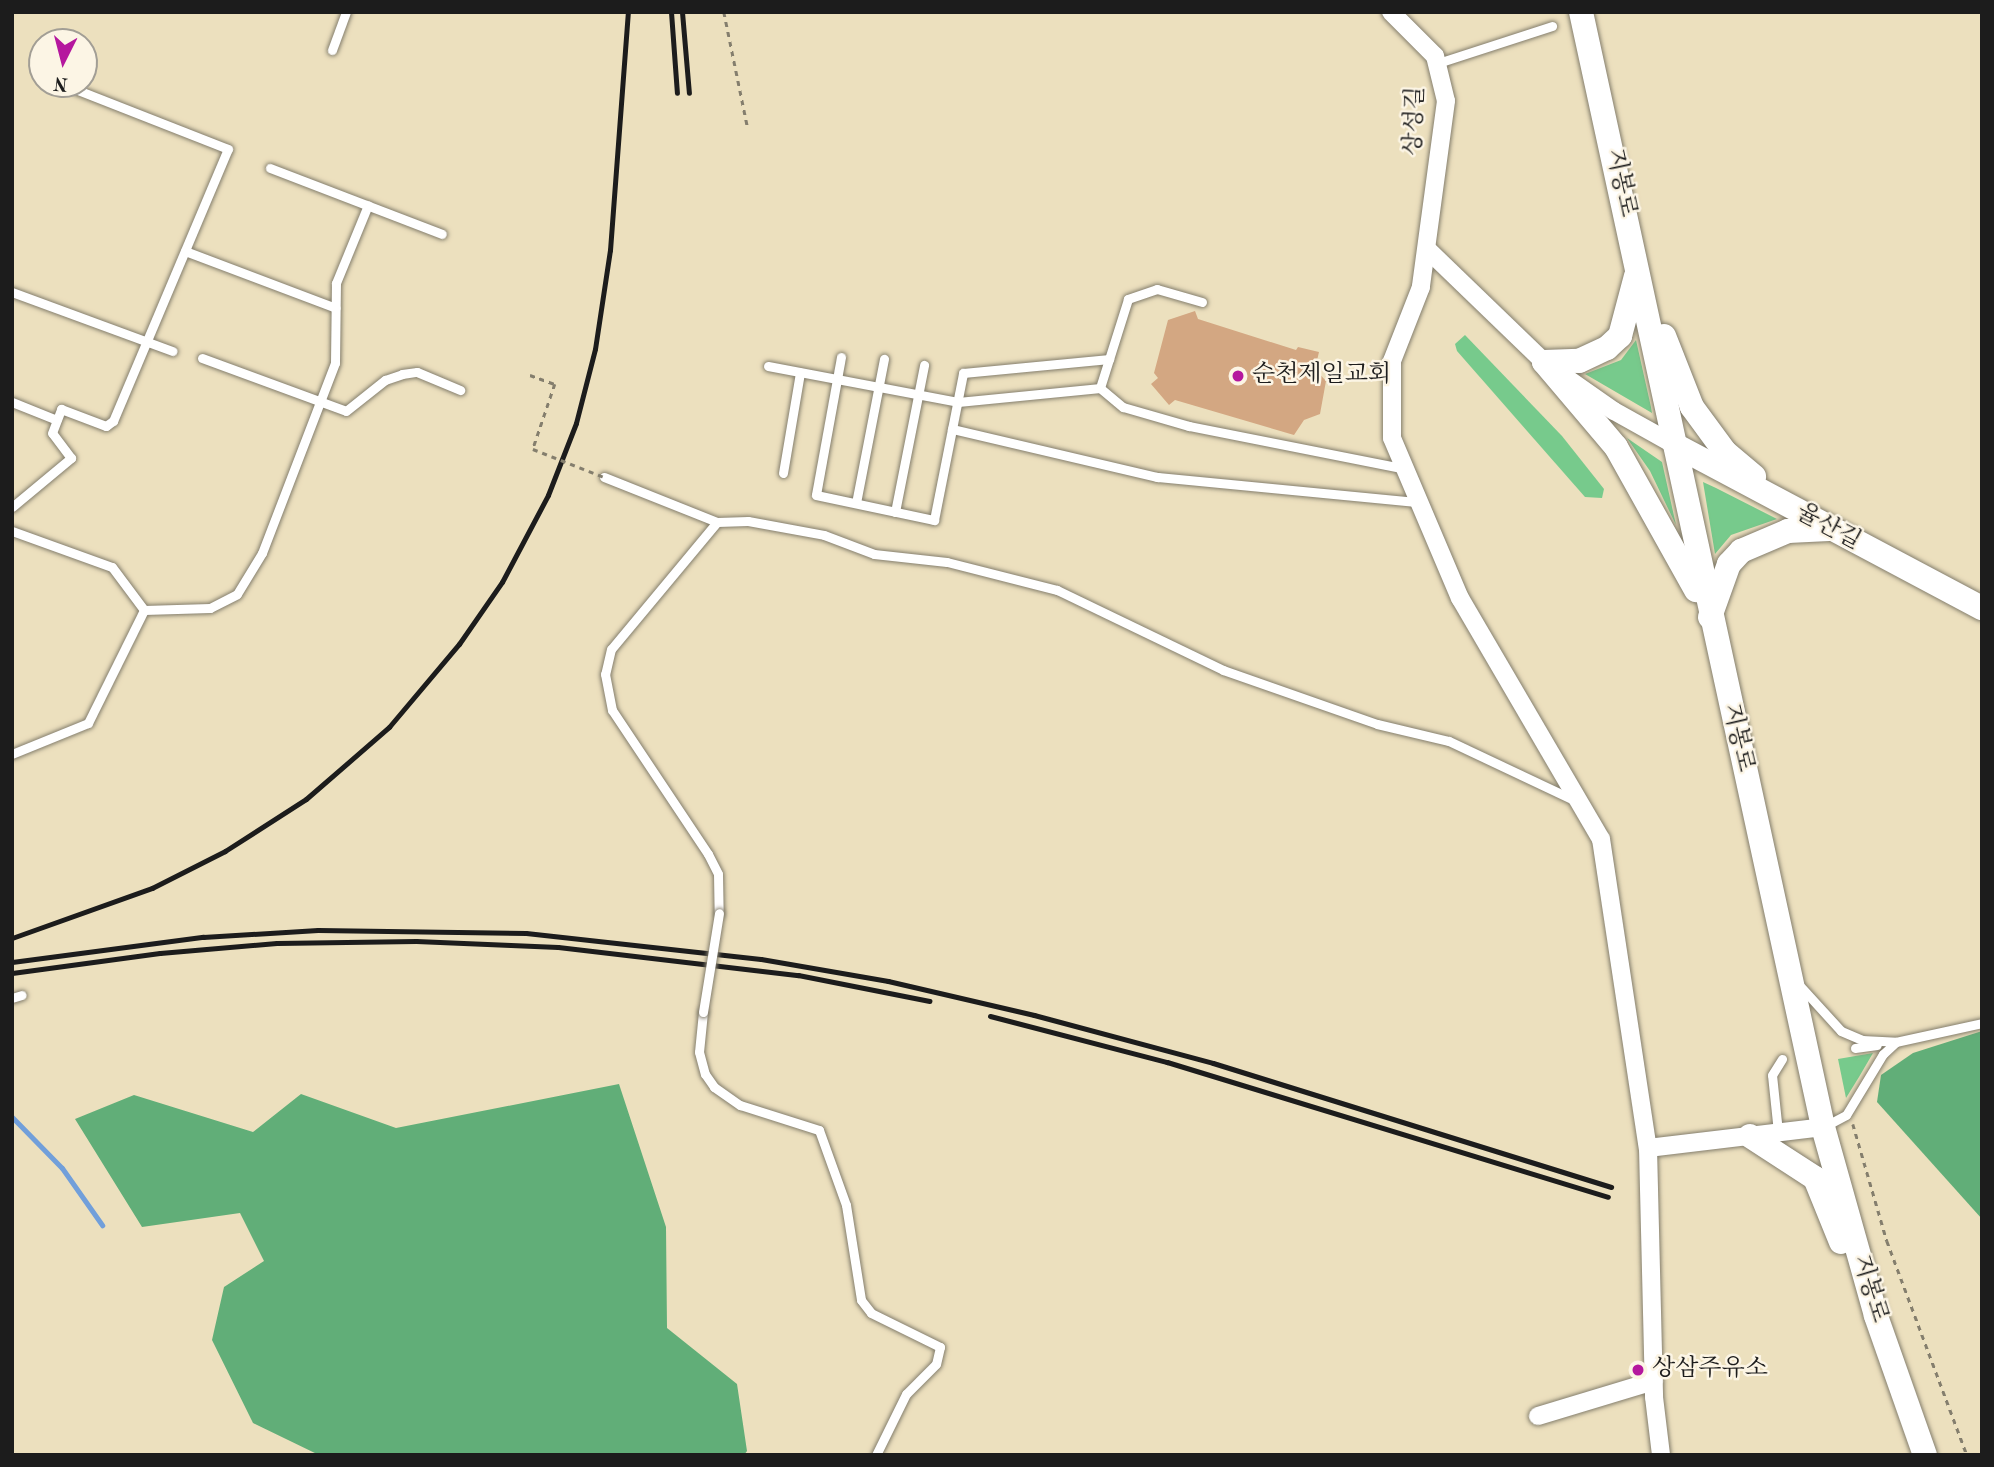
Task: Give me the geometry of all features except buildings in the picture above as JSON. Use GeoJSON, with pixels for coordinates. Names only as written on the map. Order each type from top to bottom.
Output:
{"type":"FeatureCollection","features":[{"type":"Feature","properties":{"kind":"main road","name":"지봉로"},"geometry":{"type":"LineString","coordinates":[[1581,12],[1638,268],[1710,617],[1823,1126],[1871,1297],[1925,1455]]}},
{"type":"Feature","properties":{"kind":"main road"},"geometry":{"type":"LineString","coordinates":[[1544,362],[1592,358],[1620,336],[1638,268]]}},
{"type":"Feature","properties":{"kind":"main road"},"geometry":{"type":"LineString","coordinates":[[1638,268],[1692,407],[1706,429],[1747,471],[1829,529]]}},
{"type":"Feature","properties":{"kind":"main road"},"geometry":{"type":"LineString","coordinates":[[1544,362],[1616,447],[1710,617]]}},
{"type":"Feature","properties":{"kind":"main road","name":"율산길"},"geometry":{"type":"LineString","coordinates":[[1675,445],[1982,608]]}},
{"type":"Feature","properties":{"kind":"main road"},"geometry":{"type":"LineString","coordinates":[[1710,617],[1729,564],[1741,551],[1788,531],[1829,529]]}},
{"type":"Feature","properties":{"kind":"main road"},"geometry":{"type":"LineString","coordinates":[[1750,1136],[1815,1178],[1841,1242],[1871,1297]]}},
{"type":"Feature","properties":{"kind":"street","name":"상성길"},"geometry":{"type":"LineString","coordinates":[[1391,12],[1438,63],[1446,120],[1421,287],[1399,339],[1389,385],[1392,438],[1402,468],[1460,597],[1576,801],[1597,830],[1605,859],[1648,1148],[1654,1381],[1661,1455]]}},
{"type":"Feature","properties":{"kind":"street"},"geometry":{"type":"LineString","coordinates":[[1428,250],[1544,362],[1614,411],[1675,445]]}},
{"type":"Feature","properties":{"kind":"street"},"geometry":{"type":"LineString","coordinates":[[1648,1148],[1823,1126]]}},
{"type":"Feature","properties":{"kind":"street"},"geometry":{"type":"LineString","coordinates":[[1538,1416],[1654,1381]]}},
{"type":"Feature","properties":{"kind":"lane"},"geometry":{"type":"LineString","coordinates":[[332,50],[346,12]]}},
{"type":"Feature","properties":{"kind":"lane"},"geometry":{"type":"LineString","coordinates":[[1438,63],[1552,26]]}},
{"type":"Feature","properties":{"kind":"lane"},"geometry":{"type":"LineString","coordinates":[[12,507],[71,458],[52,433],[61,409],[106,426],[113,421],[228,149],[98,98]]}},
{"type":"Feature","properties":{"kind":"lane"},"geometry":{"type":"LineString","coordinates":[[270,168],[442,234]]}},
{"type":"Feature","properties":{"kind":"lane"},"geometry":{"type":"LineString","coordinates":[[144,610],[210,608],[237,594],[262,553],[334,363],[341,264],[368,205]]}},
{"type":"Feature","properties":{"kind":"lane"},"geometry":{"type":"LineString","coordinates":[[185,251],[336,308]]}},
{"type":"Feature","properties":{"kind":"lane"},"geometry":{"type":"LineString","coordinates":[[1100,388],[1128,299],[1157,289],[1202,302]]}},
{"type":"Feature","properties":{"kind":"lane"},"geometry":{"type":"LineString","coordinates":[[12,292],[172,351]]}},
{"type":"Feature","properties":{"kind":"lane"},"geometry":{"type":"LineString","coordinates":[[202,358],[319,404],[346,411],[385,380],[417,372],[460,390]]}},
{"type":"Feature","properties":{"kind":"lane"},"geometry":{"type":"LineString","coordinates":[[841,358],[816,495],[934,520],[963,373],[1109,359]]}},
{"type":"Feature","properties":{"kind":"lane"},"geometry":{"type":"LineString","coordinates":[[856,503],[884,359]]}},
{"type":"Feature","properties":{"kind":"lane"},"geometry":{"type":"LineString","coordinates":[[895,512],[924,365]]}},
{"type":"Feature","properties":{"kind":"lane"},"geometry":{"type":"LineString","coordinates":[[768,366],[958,402],[1100,388],[1123,407],[1189,426],[1402,468]]}},
{"type":"Feature","properties":{"kind":"lane"},"geometry":{"type":"LineString","coordinates":[[783,473],[800,372]]}},
{"type":"Feature","properties":{"kind":"lane"},"geometry":{"type":"LineString","coordinates":[[12,402],[57,420]]}},
{"type":"Feature","properties":{"kind":"lane"},"geometry":{"type":"LineString","coordinates":[[953,429],[1157,477],[1417,502]]}},
{"type":"Feature","properties":{"kind":"lane"},"geometry":{"type":"LineString","coordinates":[[604,477],[716,522],[748,521],[824,535],[874,554],[947,562],[1057,590],[1223,670],[1377,724],[1449,741],[1576,801]]}},
{"type":"Feature","properties":{"kind":"lane"},"geometry":{"type":"LineString","coordinates":[[716,522],[611,649],[605,674],[612,710],[718,874],[719,913],[699,1052],[705,1074],[714,1087],[740,1105],[819,1130],[846,1205],[861,1300],[871,1313],[940,1346],[936,1364],[906,1394],[876,1455]]}},
{"type":"Feature","properties":{"kind":"lane"},"geometry":{"type":"LineString","coordinates":[[12,531],[112,567],[144,610]]}},
{"type":"Feature","properties":{"kind":"lane"},"geometry":{"type":"LineString","coordinates":[[12,754],[88,723],[144,610]]}},
{"type":"Feature","properties":{"kind":"lane"},"geometry":{"type":"LineString","coordinates":[[1789,972],[1841,1031],[1862,1040],[1896,1042]]}},
{"type":"Feature","properties":{"kind":"lane"},"geometry":{"type":"LineString","coordinates":[[1854,1048],[1896,1042],[1982,1023]]}},
{"type":"Feature","properties":{"kind":"lane"},"geometry":{"type":"LineString","coordinates":[[1823,1126],[1835,1123],[1849,1110],[1883,1054],[1896,1042]]}},
{"type":"Feature","properties":{"kind":"lane"},"geometry":{"type":"LineString","coordinates":[[1778,1132],[1772,1075],[1782,1059]]}},
{"type":"Feature","properties":{"kind":"path"},"geometry":{"type":"LineString","coordinates":[[724,12],[748,129]]}},
{"type":"Feature","properties":{"kind":"path"},"geometry":{"type":"LineString","coordinates":[[530,375],[555,384],[533,449],[604,477]]}},
{"type":"Feature","properties":{"kind":"path"},"geometry":{"type":"LineString","coordinates":[[1849,1110],[1886,1241],[1967,1455]]}},
{"type":"Feature","properties":{"kind":"green space"},"geometry":{"type":"Polygon","coordinates":[[[1465,335],[1562,436],[1604,489],[1602,498],[1585,497],[1457,351],[1455,344],[1465,335]]]}},
{"type":"Feature","properties":{"kind":"green space"},"geometry":{"type":"Polygon","coordinates":[[[1636,340],[1652,413],[1585,374],[1621,360],[1636,340]]]}},
{"type":"Feature","properties":{"kind":"green space"},"geometry":{"type":"Polygon","coordinates":[[[1627,438],[1662,462],[1676,525],[1650,471],[1627,438]]]}},
{"type":"Feature","properties":{"kind":"green space"},"geometry":{"type":"Polygon","coordinates":[[[1703,482],[1777,519],[1731,535],[1715,554],[1703,482]]]}},
{"type":"Feature","properties":{"kind":"green space"},"geometry":{"type":"Polygon","coordinates":[[[1982,1031],[1982,1219],[1877,1102],[1881,1075],[1913,1053],[1982,1031]]]}},
{"type":"Feature","properties":{"kind":"green space"},"geometry":{"type":"Polygon","coordinates":[[[1873,1053],[1859,1077],[1846,1098],[1838,1059],[1873,1053]]]}},
{"type":"Feature","properties":{"kind":"green space"},"geometry":{"type":"Polygon","coordinates":[[[619,1084],[666,1227],[667,1328],[737,1384],[747,1451],[744,1455],[319,1455],[253,1423],[212,1340],[224,1287],[264,1261],[240,1213],[142,1227],[75,1119],[134,1095],[253,1132],[301,1094],[396,1128],[619,1084]]]}},
{"type":"Feature","properties":{"kind":"waterway"},"geometry":{"type":"LineString","coordinates":[[12,1117],[62,1168],[102,1225]]}},
{"type":"Feature","properties":{"kind":"railway"},"geometry":{"type":"LineString","coordinates":[[12,938],[152,888],[225,851],[306,799],[389,727],[459,644],[502,582],[548,495],[576,423],[595,349],[610,250],[628,12]]}},
{"type":"Feature","properties":{"kind":"railway"},"geometry":{"type":"LineString","coordinates":[[671,12],[677,93]]}},
{"type":"Feature","properties":{"kind":"railway"},"geometry":{"type":"LineString","coordinates":[[682,12],[689,93]]}},
{"type":"Feature","properties":{"kind":"railway"},"geometry":{"type":"LineString","coordinates":[[12,962],[203,937],[318,930],[526,933],[761,959],[888,981],[1034,1015],[1213,1063],[1611,1187]]}},
{"type":"Feature","properties":{"kind":"railway"},"geometry":{"type":"LineString","coordinates":[[12,973],[160,953],[277,943],[416,941],[558,947],[798,975],[929,1001]]}},
{"type":"Feature","properties":{"kind":"railway"},"geometry":{"type":"LineString","coordinates":[[990,1016],[1167,1062],[1608,1197]]}},
{"type":"Feature","properties":{"kind":"place","name":"순천제일교회"},"geometry":{"type":"Point","coordinates":[1238,376]}},
{"type":"Feature","properties":{"kind":"place","name":"상삼주유소"},"geometry":{"type":"Point","coordinates":[1638,1370]}}]}
